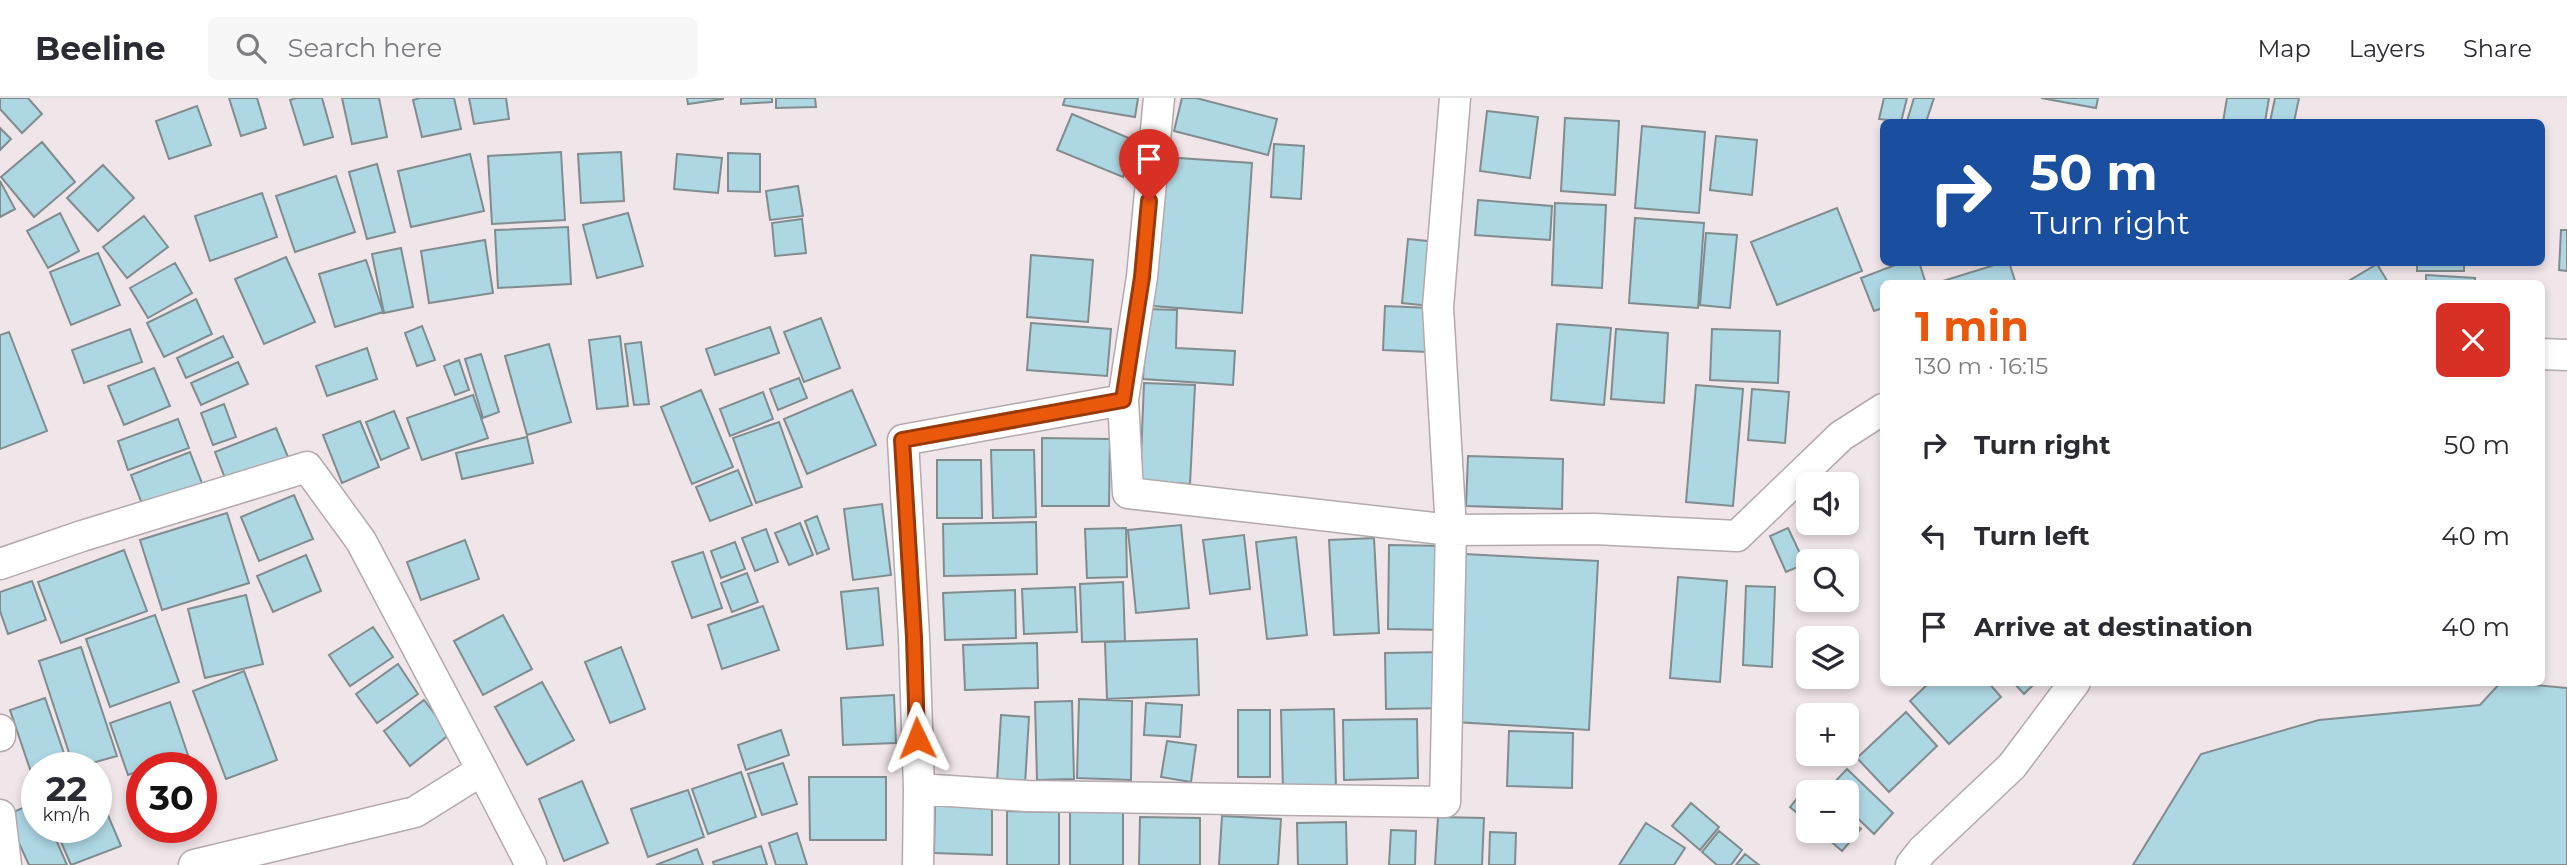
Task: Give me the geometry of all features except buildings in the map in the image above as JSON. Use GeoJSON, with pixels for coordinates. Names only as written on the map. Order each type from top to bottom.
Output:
{"type":"FeatureCollection","features":[{"type":"Feature","properties":{"kind":"street"},"geometry":{"type":"LineString","coordinates":[[1159,98],[1142,277],[1123,400],[1128,493],[1451,530],[1595,529],[1737,536],[1841,436],[1880,411]]}},
{"type":"Feature","properties":{"kind":"street"},"geometry":{"type":"LineString","coordinates":[[919,789],[1027,796],[1445,802],[1451,530],[1438,307],[1455,98]]}},
{"type":"Feature","properties":{"kind":"street"},"geometry":{"type":"LineString","coordinates":[[2545,354],[2567,355]]}},
{"type":"Feature","properties":{"kind":"street"},"geometry":{"type":"LineString","coordinates":[[918,865],[919,789],[914,637],[902,440],[1123,400]]}},
{"type":"Feature","properties":{"kind":"street"},"geometry":{"type":"LineString","coordinates":[[0,564],[307,467],[361,541],[531,865]]}},
{"type":"Feature","properties":{"kind":"street"},"geometry":{"type":"LineString","coordinates":[[1911,865],[1922,851],[2012,766],[2071,686]]}},
{"type":"Feature","properties":{"kind":"street"},"geometry":{"type":"LineString","coordinates":[[0,730],[0,736]]}},
{"type":"Feature","properties":{"kind":"street"},"geometry":{"type":"LineString","coordinates":[[194,865],[415,812],[482,770]]}},
{"type":"Feature","properties":{"kind":"street"},"geometry":{"type":"LineString","coordinates":[[0,815],[6,865]]}},
{"type":"Feature","properties":{"kind":"route"},"geometry":{"type":"LineString","coordinates":[[917,738],[902,440],[1123,400],[1142,277],[1149,201]]}}]}
